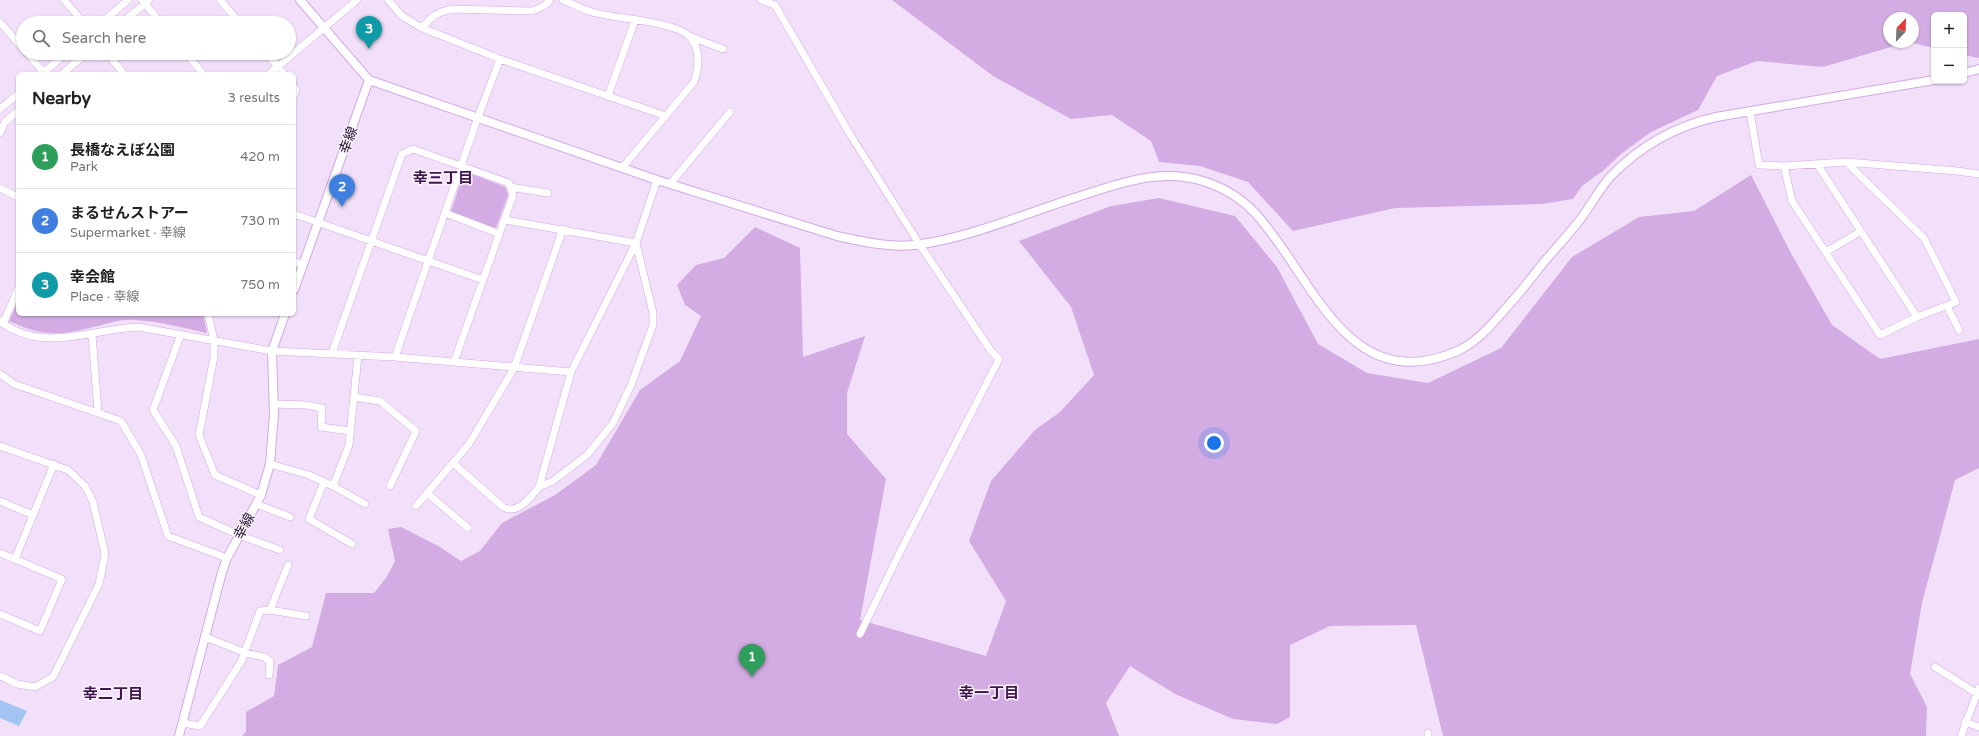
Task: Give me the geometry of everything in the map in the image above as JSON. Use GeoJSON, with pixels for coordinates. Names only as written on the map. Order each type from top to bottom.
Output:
{"type":"FeatureCollection","features":[{"type":"Feature","properties":{"kind":"street"},"geometry":{"type":"LineString","coordinates":[[64,0],[78,16]]}},
{"type":"Feature","properties":{"kind":"street"},"geometry":{"type":"LineString","coordinates":[[109,16],[128,0]]}},
{"type":"Feature","properties":{"kind":"street"},"geometry":{"type":"LineString","coordinates":[[220,0],[234,16]]}},
{"type":"Feature","properties":{"kind":"street"},"geometry":{"type":"LineString","coordinates":[[300,0],[369,80],[657,180],[837,236],[886,245],[920,245],[978,231],[1121,183],[1150,176],[1191,177],[1225,190],[1253,211],[1276,239],[1324,309],[1338,327],[1352,340],[1383,357],[1402,361],[1437,359],[1466,347],[1477,340],[1517,296],[1579,221],[1610,177],[1634,156],[1660,138],[1681,127],[1716,117],[1931,81]]}},
{"type":"Feature","properties":{"kind":"street"},"geometry":{"type":"LineString","coordinates":[[296,51],[357,0]]}},
{"type":"Feature","properties":{"kind":"street"},"geometry":{"type":"LineString","coordinates":[[388,0],[402,16],[422,28],[500,59],[666,116]]}},
{"type":"Feature","properties":{"kind":"street"},"geometry":{"type":"LineString","coordinates":[[422,28],[432,16],[442,11],[452,9],[532,11],[544,6],[550,0]]}},
{"type":"Feature","properties":{"kind":"street"},"geometry":{"type":"LineString","coordinates":[[563,0],[592,12],[676,29],[723,50]]}},
{"type":"Feature","properties":{"kind":"street"},"geometry":{"type":"LineString","coordinates":[[761,0],[775,5],[851,136],[920,245],[991,351],[999,359],[902,548],[860,634]]}},
{"type":"Feature","properties":{"kind":"street"},"geometry":{"type":"LineString","coordinates":[[129,16],[145,1],[156,16]]}},
{"type":"Feature","properties":{"kind":"street"},"geometry":{"type":"LineString","coordinates":[[608,96],[635,20]]}},
{"type":"Feature","properties":{"kind":"street"},"geometry":{"type":"LineString","coordinates":[[0,22],[16,41]]}},
{"type":"Feature","properties":{"kind":"street"},"geometry":{"type":"LineString","coordinates":[[622,168],[694,82],[698,70],[698,54],[689,36]]}},
{"type":"Feature","properties":{"kind":"street"},"geometry":{"type":"LineString","coordinates":[[395,358],[461,166],[500,59]]}},
{"type":"Feature","properties":{"kind":"street"},"geometry":{"type":"LineString","coordinates":[[33,60],[42,72]]}},
{"type":"Feature","properties":{"kind":"street"},"geometry":{"type":"LineString","coordinates":[[46,72],[59,60]]}},
{"type":"Feature","properties":{"kind":"street"},"geometry":{"type":"LineString","coordinates":[[64,72],[79,60]]}},
{"type":"Feature","properties":{"kind":"street"},"geometry":{"type":"LineString","coordinates":[[113,60],[122,72]]}},
{"type":"Feature","properties":{"kind":"street"},"geometry":{"type":"LineString","coordinates":[[192,60],[201,72]]}},
{"type":"Feature","properties":{"kind":"street"},"geometry":{"type":"LineString","coordinates":[[272,60],[282,72]]}},
{"type":"Feature","properties":{"kind":"street"},"geometry":{"type":"LineString","coordinates":[[272,72],[286,60]]}},
{"type":"Feature","properties":{"kind":"street"},"geometry":{"type":"LineString","coordinates":[[1967,71],[1979,69]]}},
{"type":"Feature","properties":{"kind":"street","name":"幸線"},"geometry":{"type":"LineString","coordinates":[[296,284],[369,80]]}},
{"type":"Feature","properties":{"kind":"street"},"geometry":{"type":"LineString","coordinates":[[0,109],[16,96]]}},
{"type":"Feature","properties":{"kind":"street"},"geometry":{"type":"LineString","coordinates":[[670,184],[730,112]]}},
{"type":"Feature","properties":{"kind":"street"},"geometry":{"type":"LineString","coordinates":[[1750,112],[1759,165],[1784,166],[1846,162],[1979,174]]}},
{"type":"Feature","properties":{"kind":"street"},"geometry":{"type":"LineString","coordinates":[[0,133],[5,122],[16,113]]}},
{"type":"Feature","properties":{"kind":"street"},"geometry":{"type":"LineString","coordinates":[[332,353],[402,154],[413,149],[509,183],[513,196],[454,362]]}},
{"type":"Feature","properties":{"kind":"street"},"geometry":{"type":"LineString","coordinates":[[1784,166],[1792,201],[1880,335],[1917,317],[1956,302],[1924,238],[1846,162]]}},
{"type":"Feature","properties":{"kind":"street"},"geometry":{"type":"LineString","coordinates":[[1817,164],[1917,317]]}},
{"type":"Feature","properties":{"kind":"street"},"geometry":{"type":"LineString","coordinates":[[453,463],[509,511],[515,510],[528,500],[539,487],[571,372],[636,243],[657,180]]}},
{"type":"Feature","properties":{"kind":"street"},"geometry":{"type":"LineString","coordinates":[[510,187],[548,193]]}},
{"type":"Feature","properties":{"kind":"street"},"geometry":{"type":"LineString","coordinates":[[0,188],[16,195]]}},
{"type":"Feature","properties":{"kind":"street"},"geometry":{"type":"LineString","coordinates":[[445,213],[500,234]]}},
{"type":"Feature","properties":{"kind":"street"},"geometry":{"type":"LineString","coordinates":[[296,215],[483,280]]}},
{"type":"Feature","properties":{"kind":"street"},"geometry":{"type":"LineString","coordinates":[[505,220],[636,243]]}},
{"type":"Feature","properties":{"kind":"street"},"geometry":{"type":"LineString","coordinates":[[416,506],[469,444],[514,368],[563,229]]}},
{"type":"Feature","properties":{"kind":"street"},"geometry":{"type":"LineString","coordinates":[[1826,252],[1861,231]]}},
{"type":"Feature","properties":{"kind":"street"},"geometry":{"type":"LineString","coordinates":[[539,487],[553,481],[587,455],[613,423],[631,385],[653,325],[654,313],[636,243]]}},
{"type":"Feature","properties":{"kind":"street"},"geometry":{"type":"LineString","coordinates":[[296,262],[303,264]]}},
{"type":"Feature","properties":{"kind":"street"},"geometry":{"type":"LineString","coordinates":[[16,293],[1,323],[29,337],[56,339],[92,334],[120,327],[138,327],[272,351],[332,353],[571,372]]}},
{"type":"Feature","properties":{"kind":"street"},"geometry":{"type":"LineString","coordinates":[[1947,306],[1959,330]]}},
{"type":"Feature","properties":{"kind":"street"},"geometry":{"type":"LineString","coordinates":[[208,316],[214,340],[214,357],[199,435],[215,475],[261,495]]}},
{"type":"Feature","properties":{"kind":"street","name":"幸線"},"geometry":{"type":"LineString","coordinates":[[179,736],[222,572],[227,558],[261,495],[270,464],[274,404],[272,351],[284,316]]}},
{"type":"Feature","properties":{"kind":"street"},"geometry":{"type":"LineString","coordinates":[[92,334],[98,412]]}},
{"type":"Feature","properties":{"kind":"street"},"geometry":{"type":"LineString","coordinates":[[181,334],[153,410],[176,446],[199,517],[239,535],[280,550]]}},
{"type":"Feature","properties":{"kind":"street"},"geometry":{"type":"LineString","coordinates":[[333,486],[350,445],[358,356]]}},
{"type":"Feature","properties":{"kind":"street"},"geometry":{"type":"LineString","coordinates":[[0,374],[14,384],[77,407],[98,412],[122,421],[141,455],[168,536],[227,558]]}},
{"type":"Feature","properties":{"kind":"street"},"geometry":{"type":"LineString","coordinates":[[354,397],[380,401],[416,431],[390,486]]}},
{"type":"Feature","properties":{"kind":"street"},"geometry":{"type":"LineString","coordinates":[[274,404],[306,405],[322,408],[321,427],[351,430]]}},
{"type":"Feature","properties":{"kind":"street"},"geometry":{"type":"LineString","coordinates":[[0,446],[68,470],[85,486],[93,502],[105,554],[100,584],[53,677],[35,687],[17,684],[0,676]]}},
{"type":"Feature","properties":{"kind":"street"},"geometry":{"type":"LineString","coordinates":[[15,559],[54,464]]}},
{"type":"Feature","properties":{"kind":"street"},"geometry":{"type":"LineString","coordinates":[[270,464],[309,475],[333,486],[365,504]]}},
{"type":"Feature","properties":{"kind":"street"},"geometry":{"type":"LineString","coordinates":[[324,482],[309,519],[352,544]]}},
{"type":"Feature","properties":{"kind":"street"},"geometry":{"type":"LineString","coordinates":[[427,493],[468,528]]}},
{"type":"Feature","properties":{"kind":"street"},"geometry":{"type":"LineString","coordinates":[[0,501],[33,515]]}},
{"type":"Feature","properties":{"kind":"street"},"geometry":{"type":"LineString","coordinates":[[256,504],[290,517]]}},
{"type":"Feature","properties":{"kind":"street"},"geometry":{"type":"LineString","coordinates":[[0,553],[62,579],[40,631],[0,614]]}},
{"type":"Feature","properties":{"kind":"street"},"geometry":{"type":"LineString","coordinates":[[270,610],[288,564]]}},
{"type":"Feature","properties":{"kind":"street"},"geometry":{"type":"LineString","coordinates":[[183,722],[200,726],[246,653],[260,611],[270,610],[306,616]]}},
{"type":"Feature","properties":{"kind":"street"},"geometry":{"type":"LineString","coordinates":[[205,637],[246,653],[264,657],[270,661],[269,675]]}},
{"type":"Feature","properties":{"kind":"street"},"geometry":{"type":"LineString","coordinates":[[1935,667],[1978,690],[1961,736]]}},
{"type":"Feature","properties":{"kind":"street"},"geometry":{"type":"LineString","coordinates":[[1965,722],[1979,727]]}},
{"type":"Feature","properties":{"kind":"shaded area"},"geometry":{"type":"Polygon","coordinates":[[[892,0],[1979,0],[1979,58],[1967,56],[1967,12],[1931,12],[1931,47],[1919,45],[1919,12],[1883,12],[1883,48],[1888,48],[1823,67],[1757,61],[1717,76],[1698,110],[1651,132],[1582,186],[1573,199],[1542,204],[1395,208],[1293,231],[1248,182],[1200,166],[1159,162],[1151,141],[1112,115],[1071,119],[993,76],[892,0]]]}},
{"type":"Feature","properties":{"kind":"shaded area"},"geometry":{"type":"Polygon","coordinates":[[[467,172],[505,187],[508,195],[496,228],[493,229],[454,214],[451,211],[463,175],[467,172]]]}},
{"type":"Feature","properties":{"kind":"shaded area"},"geometry":{"type":"Polygon","coordinates":[[[1751,175],[1792,255],[1832,325],[1880,359],[1979,339],[1979,468],[1955,480],[1922,603],[1910,674],[1927,707],[1926,736],[1443,736],[1416,625],[1330,626],[1290,645],[1290,717],[1277,724],[1233,719],[1175,694],[1130,666],[1106,703],[1119,736],[242,736],[246,732],[246,712],[274,696],[278,665],[312,647],[326,593],[374,593],[386,578],[395,561],[388,529],[401,527],[440,547],[461,561],[480,551],[502,523],[555,495],[596,465],[640,390],[680,361],[701,316],[685,305],[677,285],[696,265],[724,258],[755,227],[800,248],[803,357],[865,336],[847,393],[847,434],[886,479],[860,620],[986,656],[1006,601],[969,541],[991,481],[1035,430],[1060,412],[1094,375],[1071,307],[1019,241],[1111,206],[1159,198],[1235,216],[1277,267],[1318,344],[1367,373],[1428,383],[1501,348],[1572,257],[1639,217],[1694,211],[1751,175]]]}},
{"type":"Feature","properties":{"kind":"shaded area"},"geometry":{"type":"Polygon","coordinates":[[[16,305],[16,316],[203,316],[207,333],[162,323],[125,320],[63,333],[53,333],[33,330],[9,321],[16,305]]]}},
{"type":"Feature","properties":{"kind":"water"},"geometry":{"type":"Polygon","coordinates":[[[0,700],[27,711],[19,726],[0,718],[0,700]]]}},
{"type":"Feature","properties":{"kind":"place","name":"幸会館"},"geometry":{"type":"Point","coordinates":[369,49]}},
{"type":"Feature","properties":{"kind":"place","name":"まるせんストアー"},"geometry":{"type":"Point","coordinates":[342,207]}},
{"type":"Feature","properties":{"kind":"place","name":"長橋なえぼ公園"},"geometry":{"type":"Point","coordinates":[752,677]}},
{"type":"Feature","properties":{"kind":"district","name":"幸三丁目"},"geometry":{"type":"Point","coordinates":[443,178]}},
{"type":"Feature","properties":{"kind":"district","name":"幸一丁目"},"geometry":{"type":"Point","coordinates":[989,693]}},
{"type":"Feature","properties":{"kind":"district","name":"幸二丁目"},"geometry":{"type":"Point","coordinates":[113,694]}}]}
